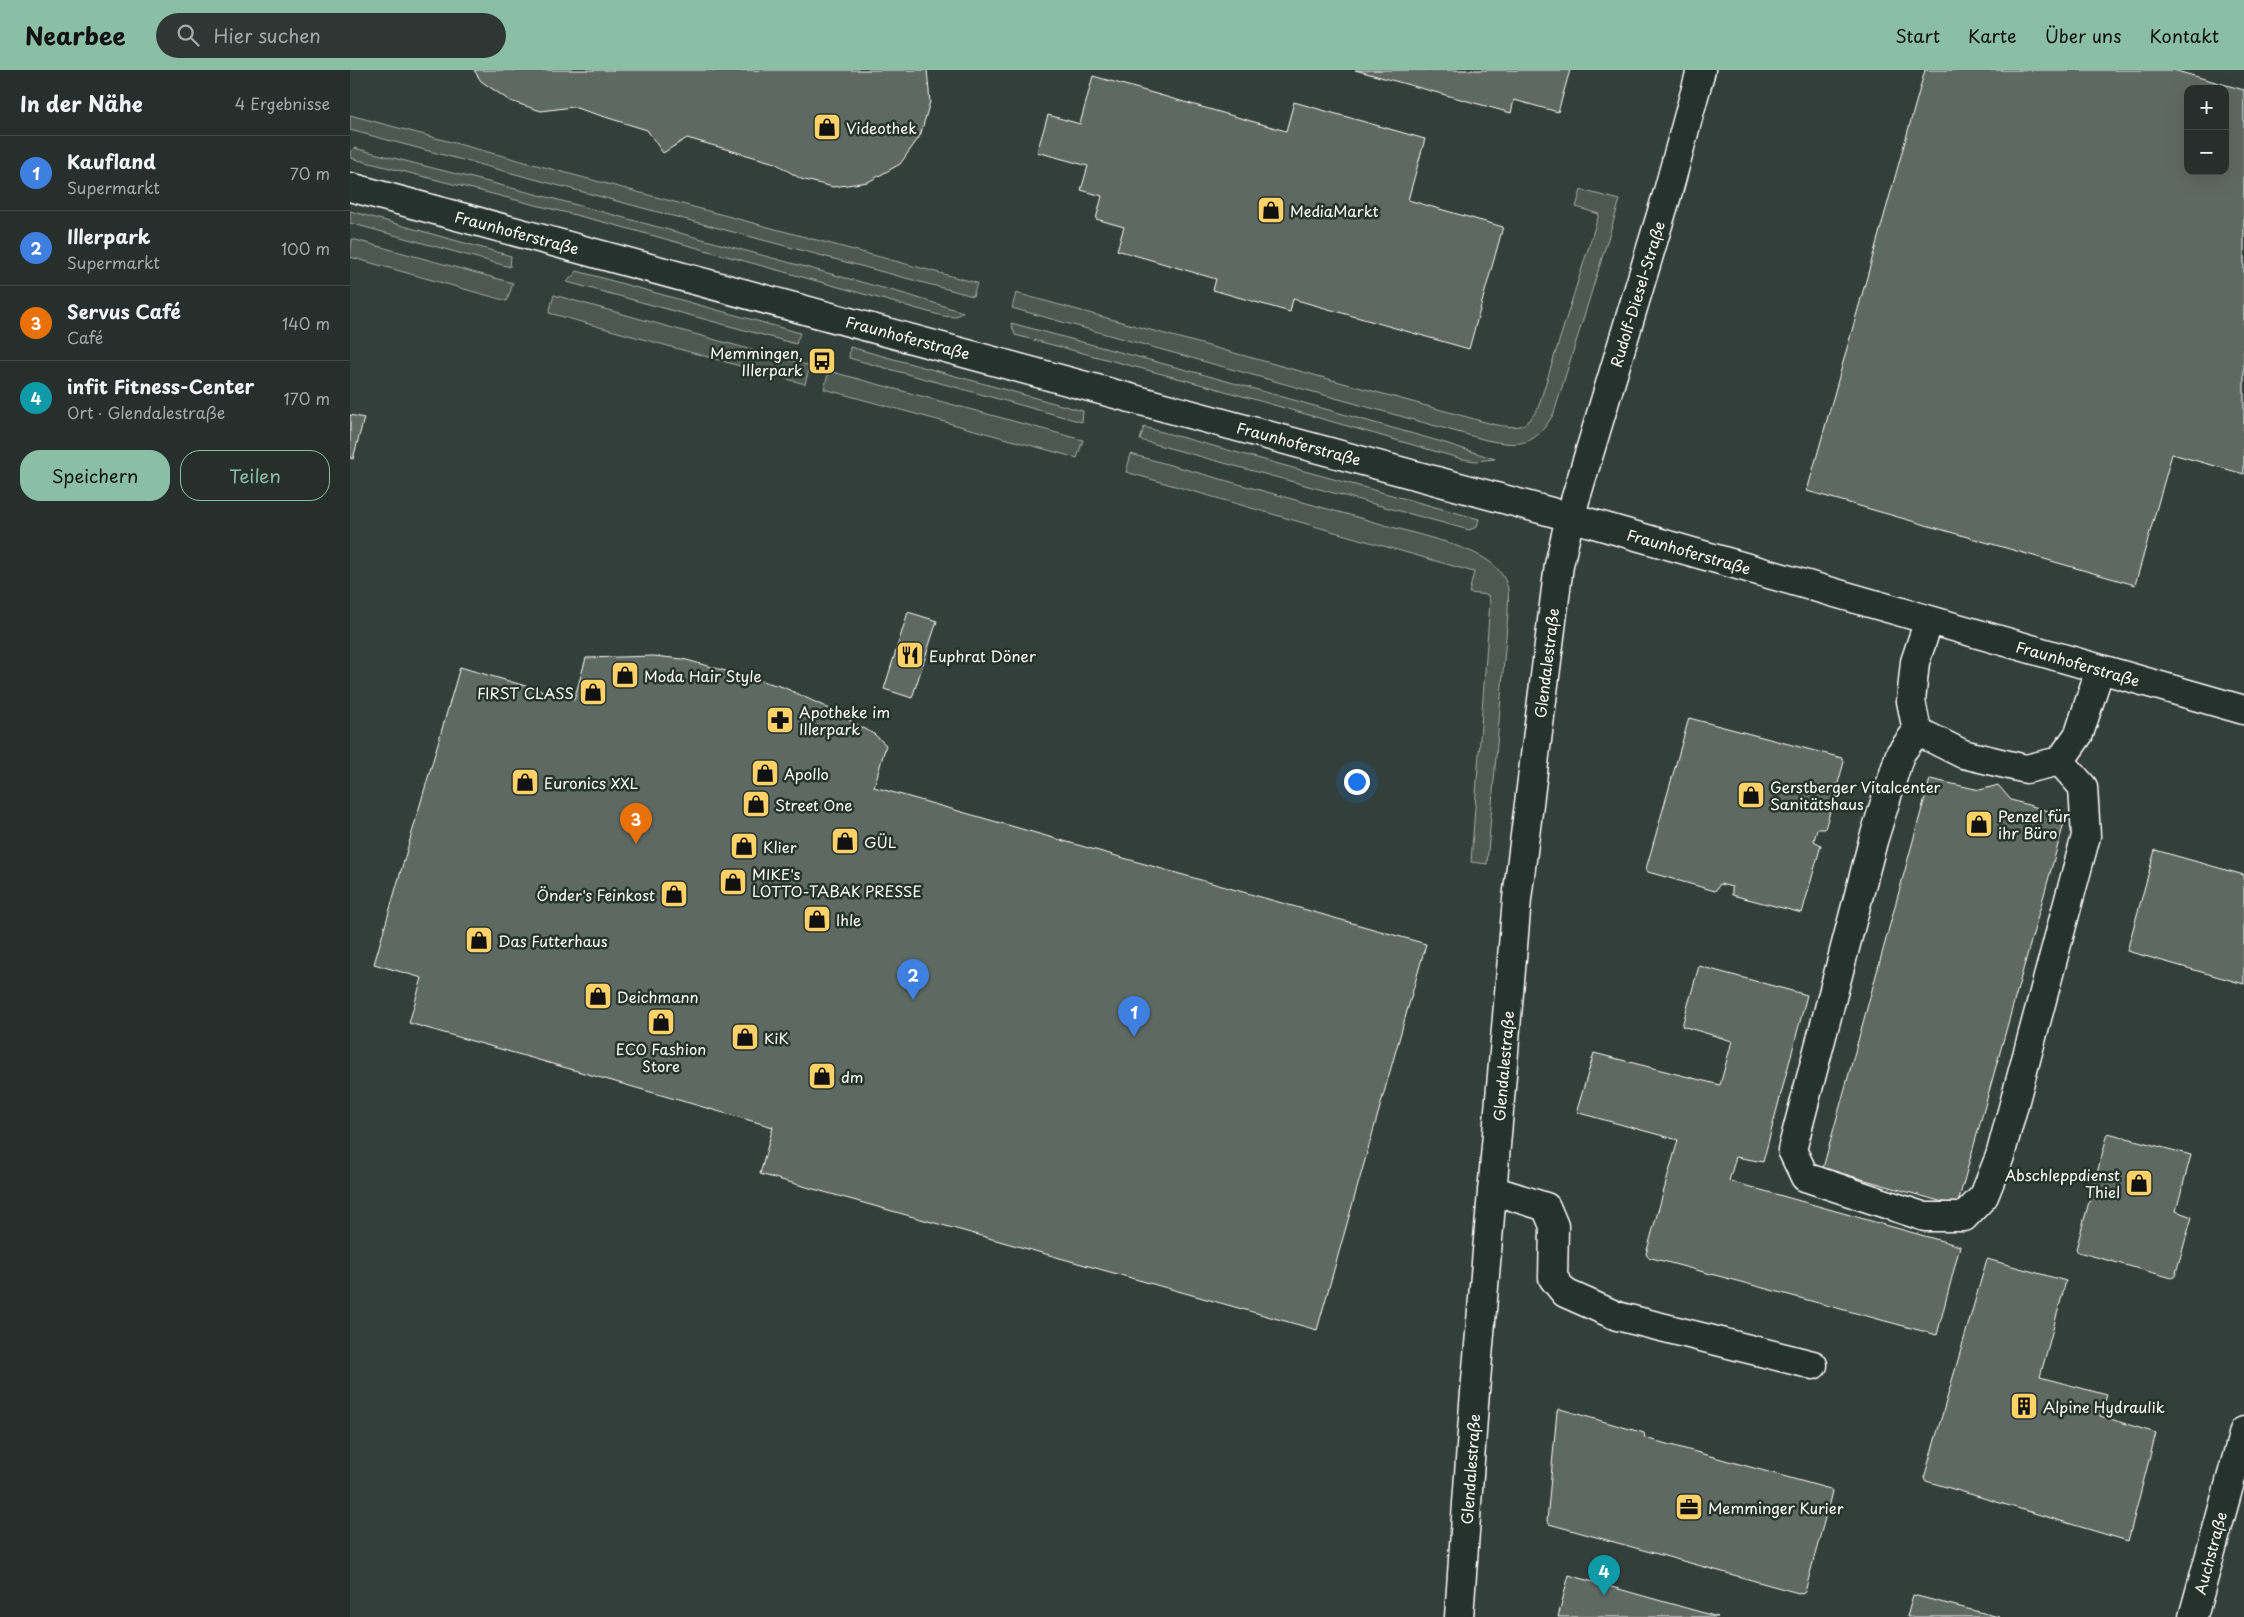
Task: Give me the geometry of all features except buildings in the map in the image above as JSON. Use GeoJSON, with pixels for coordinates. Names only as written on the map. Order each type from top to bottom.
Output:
{"type":"FeatureCollection","features":[{"type":"Feature","properties":{"kind":"street","name":"Rudolf-Diesel-Straße"},"geometry":{"type":"LineString","coordinates":[[1570,517],[1661,213],[1701,70]]}},
{"type":"Feature","properties":{"kind":"street","name":"Fraunhoferstraße"},"geometry":{"type":"LineString","coordinates":[[350,187],[1570,517],[2244,710]]}},
{"type":"Feature","properties":{"kind":"street","name":"Glendalestraße"},"geometry":{"type":"LineString","coordinates":[[1459,1617],[1517,892],[1558,565],[1570,517]]}},
{"type":"Feature","properties":{"kind":"street"},"geometry":{"type":"LineString","coordinates":[[1928,620],[1915,662],[1911,701],[1917,731],[1900,754],[1873,841],[1792,1150],[1805,1177],[1925,1217],[1964,1217],[1984,1196],[2000,1156],[2086,836],[2083,787],[2060,760]]}},
{"type":"Feature","properties":{"kind":"street"},"geometry":{"type":"LineString","coordinates":[[1917,731],[1963,754],[2026,769],[2060,760],[2079,734],[2100,669]]}},
{"type":"Feature","properties":{"kind":"street"},"geometry":{"type":"LineString","coordinates":[[1492,1190],[1546,1207],[1554,1226],[1553,1278],[1565,1293],[1617,1316],[1813,1365]]}},
{"type":"Feature","properties":{"kind":"street","name":"Auchstraße"},"geometry":{"type":"LineString","coordinates":[[2193,1617],[2244,1431]]}},
{"type":"Feature","properties":{"kind":"shaded area"},"geometry":{"type":"Polygon","coordinates":[[[350,115],[977,283],[973,296],[350,130],[350,115]]]}},
{"type":"Feature","properties":{"kind":"shaded area"},"geometry":{"type":"Polygon","coordinates":[[[354,148],[551,198],[905,294],[963,312],[955,317],[943,316],[611,224],[350,158],[350,152],[354,148]]]}},
{"type":"Feature","properties":{"kind":"shaded area"},"geometry":{"type":"Polygon","coordinates":[[[1581,190],[1620,200],[1554,413],[1540,432],[1526,442],[1509,443],[1486,440],[1012,308],[1016,293],[1496,425],[1521,426],[1529,420],[1538,408],[1599,214],[1576,207],[1581,190]]]}},
{"type":"Feature","properties":{"kind":"shaded area"},"geometry":{"type":"Polygon","coordinates":[[[350,211],[511,256],[510,267],[350,223],[350,211]]]}},
{"type":"Feature","properties":{"kind":"shaded area"},"geometry":{"type":"Polygon","coordinates":[[[352,239],[513,283],[507,301],[350,257],[352,239]]]}},
{"type":"Feature","properties":{"kind":"shaded area"},"geometry":{"type":"Polygon","coordinates":[[[577,271],[800,333],[796,344],[567,282],[577,271]]]}},
{"type":"Feature","properties":{"kind":"shaded area"},"geometry":{"type":"Polygon","coordinates":[[[554,295],[810,366],[805,384],[549,313],[554,295]]]}},
{"type":"Feature","properties":{"kind":"shaded area"},"geometry":{"type":"Polygon","coordinates":[[[1011,323],[1198,373],[1442,442],[1495,459],[1476,461],[1462,459],[1211,387],[1015,335],[1011,323]]]}},
{"type":"Feature","properties":{"kind":"shaded area"},"geometry":{"type":"Polygon","coordinates":[[[850,347],[1083,411],[1082,422],[849,358],[850,347]]]}},
{"type":"Feature","properties":{"kind":"shaded area"},"geometry":{"type":"Polygon","coordinates":[[[829,371],[1083,440],[1077,458],[824,389],[829,371]]]}},
{"type":"Feature","properties":{"kind":"shaded area"},"geometry":{"type":"Polygon","coordinates":[[[1144,427],[1479,519],[1477,527],[1469,530],[1140,440],[1144,427]]]}},
{"type":"Feature","properties":{"kind":"shaded area"},"geometry":{"type":"Polygon","coordinates":[[[1131,454],[1446,542],[1475,553],[1499,571],[1505,579],[1508,589],[1508,613],[1487,864],[1471,862],[1490,602],[1488,595],[1469,593],[1474,572],[1126,472],[1131,454]]]}},
{"type":"Feature","properties":{"kind":"place","name":"Videothek"},"geometry":{"type":"Point","coordinates":[827,127]}},
{"type":"Feature","properties":{"kind":"place","name":"MediaMarkt"},"geometry":{"type":"Point","coordinates":[1271,210]}},
{"type":"Feature","properties":{"kind":"place","name":"Memmingen, Illerpark"},"geometry":{"type":"Point","coordinates":[822,361]}},
{"type":"Feature","properties":{"kind":"place","name":"Euphrat Döner"},"geometry":{"type":"Point","coordinates":[910,655]}},
{"type":"Feature","properties":{"kind":"place","name":"Moda Hair Style"},"geometry":{"type":"Point","coordinates":[625,675]}},
{"type":"Feature","properties":{"kind":"place","name":"FIRST CLASS"},"geometry":{"type":"Point","coordinates":[593,692]}},
{"type":"Feature","properties":{"kind":"place","name":"Apotheke im Illerpark"},"geometry":{"type":"Point","coordinates":[780,720]}},
{"type":"Feature","properties":{"kind":"place","name":"Apollo"},"geometry":{"type":"Point","coordinates":[765,773]}},
{"type":"Feature","properties":{"kind":"place","name":"Euronics XXL"},"geometry":{"type":"Point","coordinates":[525,782]}},
{"type":"Feature","properties":{"kind":"place","name":"Gerstberger Vitalcenter Sanitätshaus"},"geometry":{"type":"Point","coordinates":[1751,795]}},
{"type":"Feature","properties":{"kind":"place","name":"Street One"},"geometry":{"type":"Point","coordinates":[756,804]}},
{"type":"Feature","properties":{"kind":"place","name":"Penzel für ihr Büro"},"geometry":{"type":"Point","coordinates":[1979,824]}},
{"type":"Feature","properties":{"kind":"place","name":"GÜL"},"geometry":{"type":"Point","coordinates":[845,841]}},
{"type":"Feature","properties":{"kind":"place","name":"Servus Café"},"geometry":{"type":"Point","coordinates":[636,844]}},
{"type":"Feature","properties":{"kind":"place","name":"Klier"},"geometry":{"type":"Point","coordinates":[744,846]}},
{"type":"Feature","properties":{"kind":"place","name":"MIKE's LOTTO-TABAK PRESSE"},"geometry":{"type":"Point","coordinates":[733,882]}},
{"type":"Feature","properties":{"kind":"place","name":"Önder's Feinkost"},"geometry":{"type":"Point","coordinates":[674,894]}},
{"type":"Feature","properties":{"kind":"place","name":"Ihle"},"geometry":{"type":"Point","coordinates":[817,919]}},
{"type":"Feature","properties":{"kind":"place","name":"Das Futterhaus"},"geometry":{"type":"Point","coordinates":[479,940]}},
{"type":"Feature","properties":{"kind":"place","name":"Deichmann"},"geometry":{"type":"Point","coordinates":[598,996]}},
{"type":"Feature","properties":{"kind":"place","name":"Illerpark"},"geometry":{"type":"Point","coordinates":[913,1000]}},
{"type":"Feature","properties":{"kind":"place","name":"ECO Fashion Store"},"geometry":{"type":"Point","coordinates":[661,1022]}},
{"type":"Feature","properties":{"kind":"place","name":"KiK"},"geometry":{"type":"Point","coordinates":[745,1037]}},
{"type":"Feature","properties":{"kind":"place","name":"Kaufland"},"geometry":{"type":"Point","coordinates":[1134,1037]}},
{"type":"Feature","properties":{"kind":"place","name":"dm"},"geometry":{"type":"Point","coordinates":[822,1076]}},
{"type":"Feature","properties":{"kind":"place","name":"Abschleppdienst Thiel"},"geometry":{"type":"Point","coordinates":[2139,1183]}},
{"type":"Feature","properties":{"kind":"place","name":"Alpine Hydraulik"},"geometry":{"type":"Point","coordinates":[2024,1406]}},
{"type":"Feature","properties":{"kind":"place","name":"Memminger Kurier"},"geometry":{"type":"Point","coordinates":[1689,1507]}},
{"type":"Feature","properties":{"kind":"place","name":"infit Fitness-Center"},"geometry":{"type":"Point","coordinates":[1604,1596]}}]}
